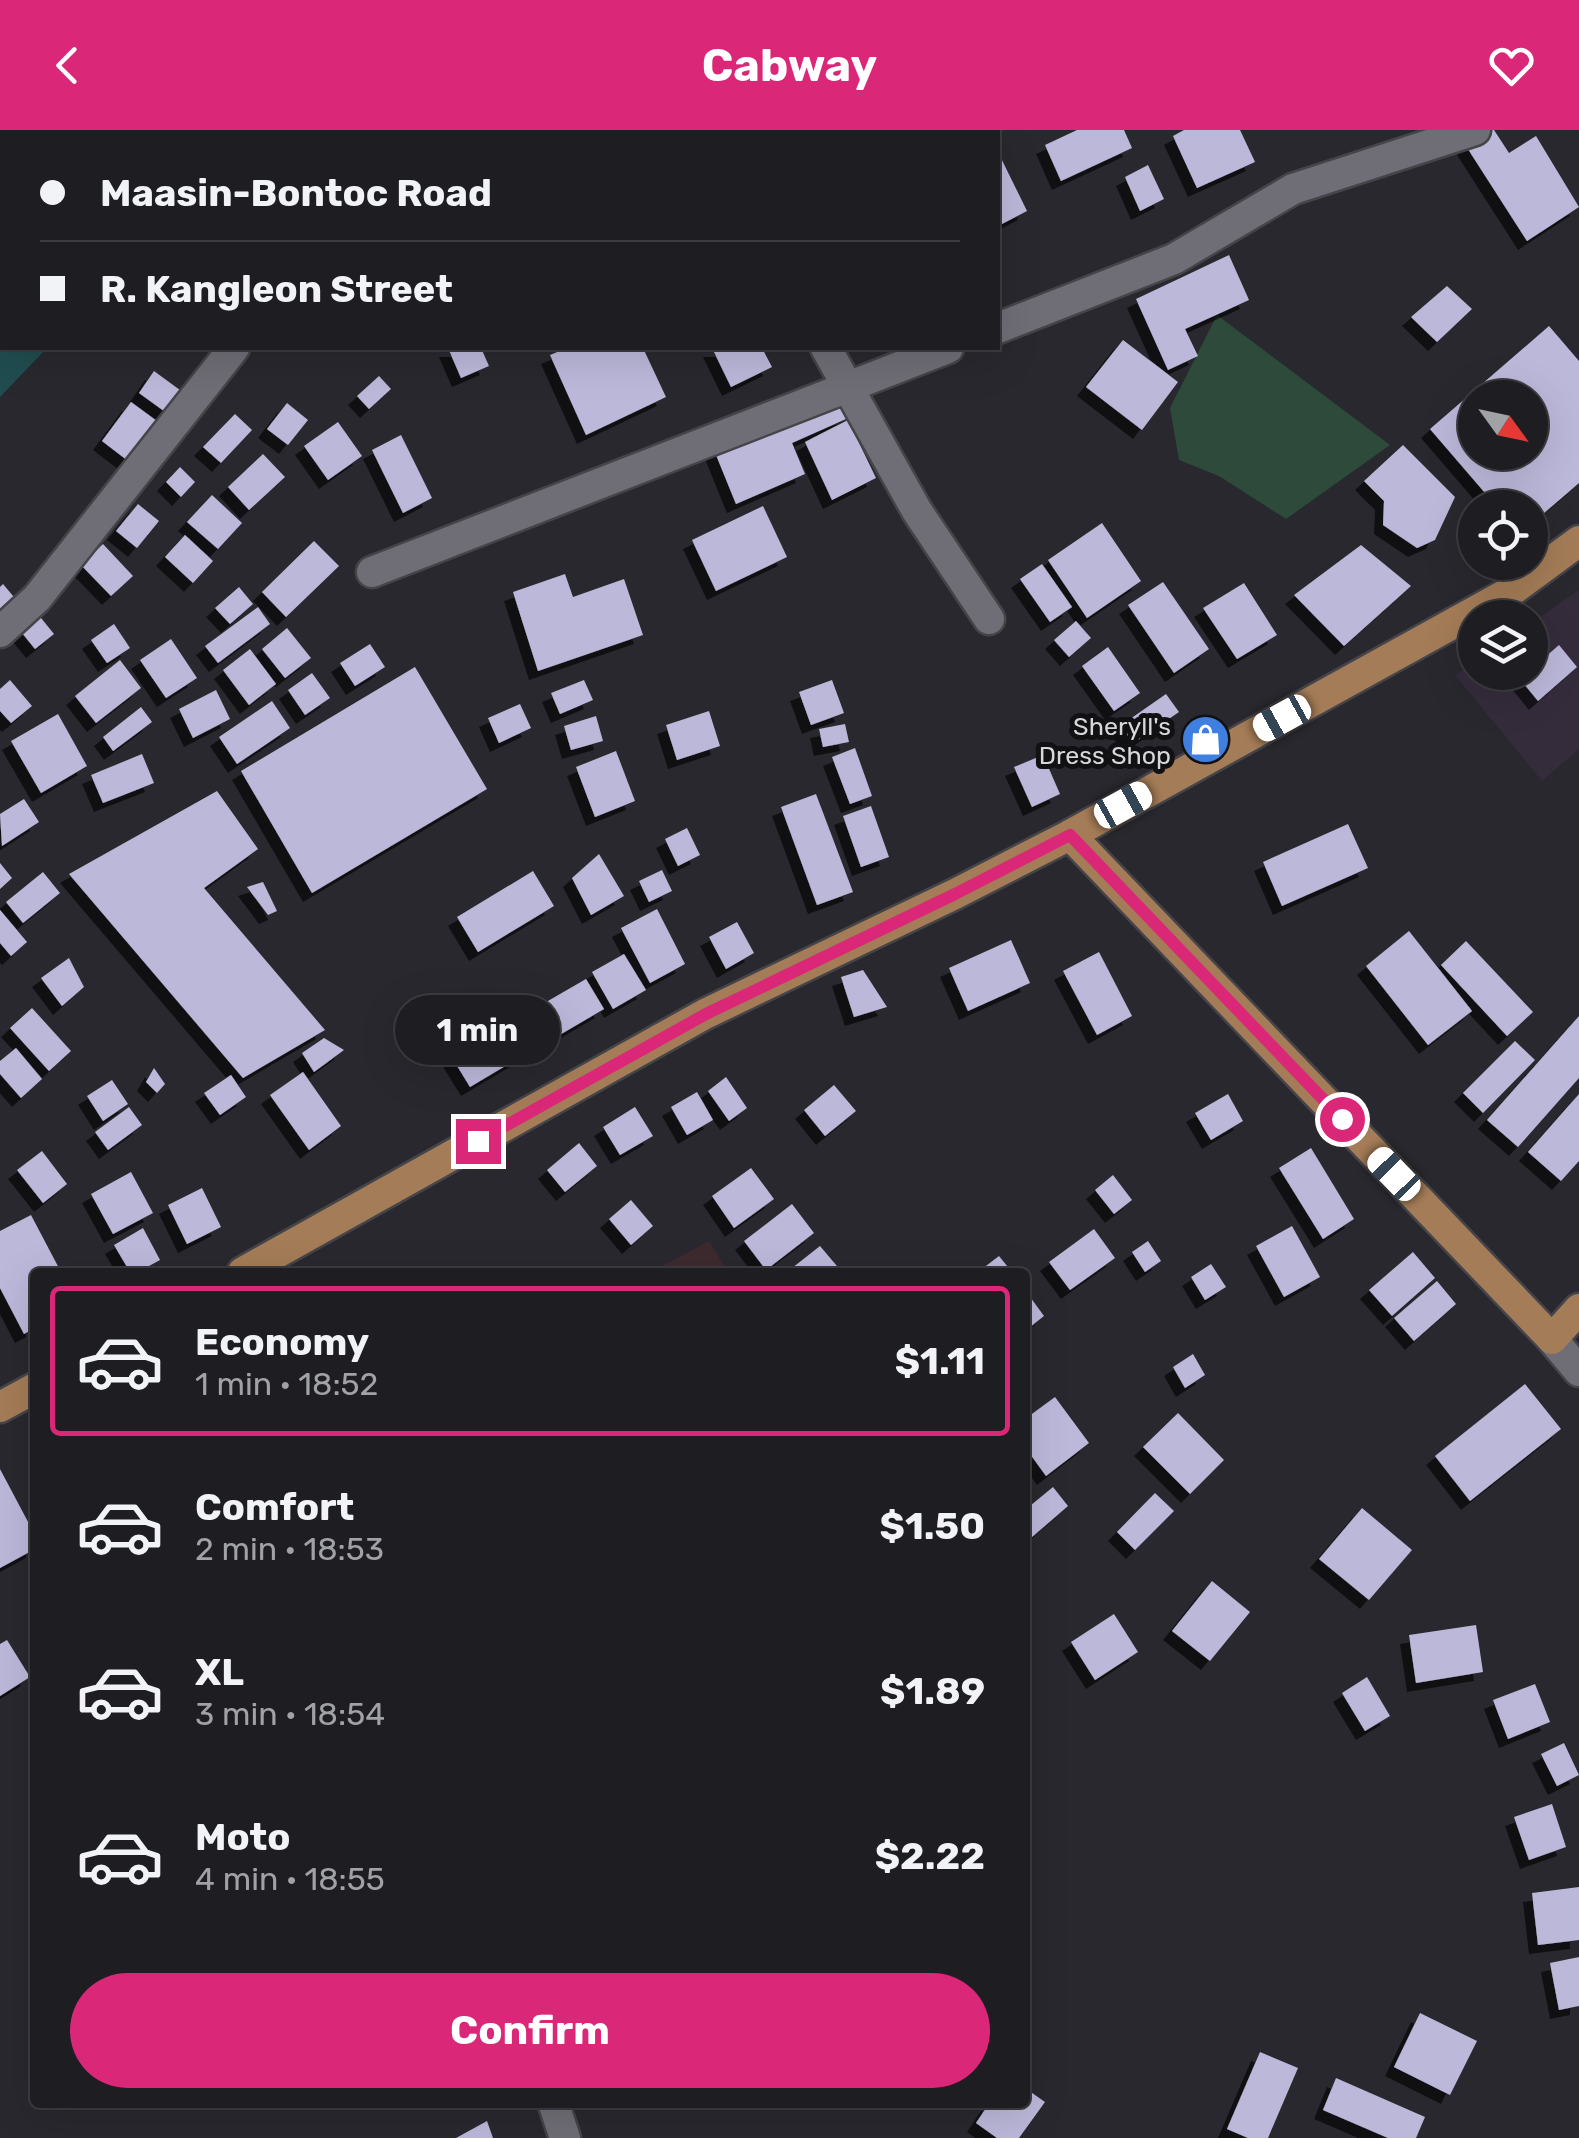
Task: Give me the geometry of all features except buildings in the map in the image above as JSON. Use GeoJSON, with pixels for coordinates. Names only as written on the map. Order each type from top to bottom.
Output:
{"type":"FeatureCollection","features":[{"type":"Feature","properties":{"kind":"main road"},"geometry":{"type":"LineString","coordinates":[[251,1268],[706,1014],[1070,835],[1510,592],[1579,541]]}},
{"type":"Feature","properties":{"kind":"main road"},"geometry":{"type":"LineString","coordinates":[[1070,835],[1552,1339],[1579,1309]]}},
{"type":"Feature","properties":{"kind":"main road"},"geometry":{"type":"LineString","coordinates":[[0,1408],[30,1391]]}},
{"type":"Feature","properties":{"kind":"street"},"geometry":{"type":"LineString","coordinates":[[1000,327],[1174,260],[1293,189],[1475,130]]}},
{"type":"Feature","properties":{"kind":"street"},"geometry":{"type":"LineString","coordinates":[[0,632],[37,598],[232,350]]}},
{"type":"Feature","properties":{"kind":"street"},"geometry":{"type":"LineString","coordinates":[[827,350],[916,511],[989,620]]}},
{"type":"Feature","properties":{"kind":"street"},"geometry":{"type":"LineString","coordinates":[[372,572],[943,350]]}},
{"type":"Feature","properties":{"kind":"street"},"geometry":{"type":"LineString","coordinates":[[1552,1339],[1579,1371]]}},
{"type":"Feature","properties":{"kind":"street"},"geometry":{"type":"LineString","coordinates":[[555,2108],[565,2138]]}},
{"type":"Feature","properties":{"kind":"shaded area"},"geometry":{"type":"Polygon","coordinates":[[[1579,590],[1579,749],[1542,781],[1467,690],[1548,690],[1548,612],[1579,590]]]}},
{"type":"Feature","properties":{"kind":"shaded area"},"geometry":{"type":"Polygon","coordinates":[[[709,1241],[726,1268],[658,1268],[709,1241]]]}},
{"type":"Feature","properties":{"kind":"green space"},"geometry":{"type":"Polygon","coordinates":[[[1217,315],[1390,445],[1286,519],[1219,476],[1179,460],[1170,408],[1217,315]]]}},
{"type":"Feature","properties":{"kind":"water"},"geometry":{"type":"Polygon","coordinates":[[[0,350],[45,350],[0,397],[0,350]]]}},
{"type":"Feature","properties":{"kind":"place","name":"Sheryll's Dress Shop"},"geometry":{"type":"Point","coordinates":[1206,740]}},
{"type":"Feature","properties":{"kind":"route"},"geometry":{"type":"LineString","coordinates":[[478,1141],[706,1014],[1070,835],[1342,1119]]}}]}
